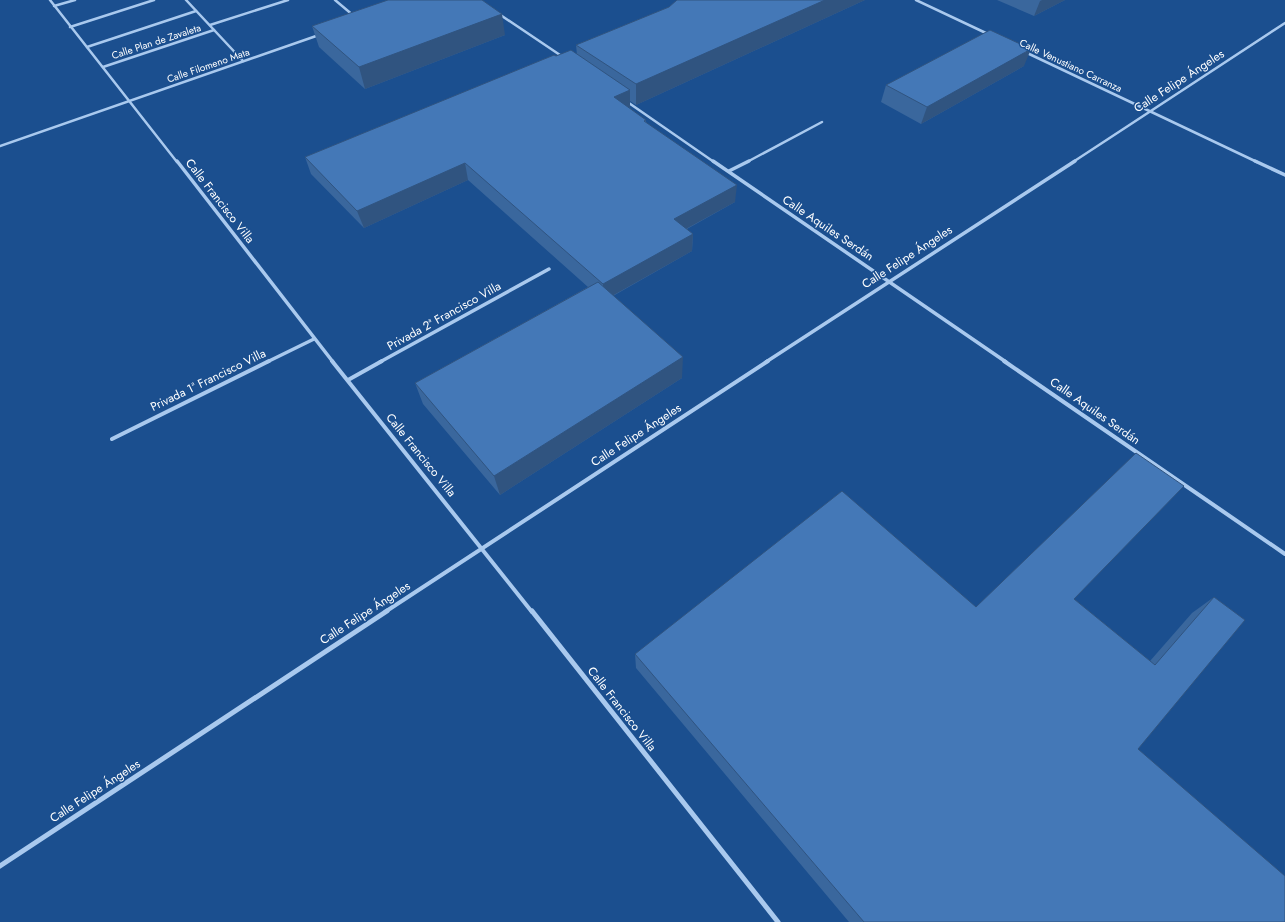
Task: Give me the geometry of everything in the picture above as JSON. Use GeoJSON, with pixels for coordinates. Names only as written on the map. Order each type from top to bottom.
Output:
{"type":"FeatureCollection","features":[{"type":"Feature","properties":{"kind":"street","name":"Calle Francisco Villa"},"geometry":{"type":"LineString","coordinates":[[50,0],[70,27],[130,100],[314,339],[482,548],[778,922]]}},
{"type":"Feature","properties":{"kind":"street"},"geometry":{"type":"LineString","coordinates":[[54,6],[75,0]]}},
{"type":"Feature","properties":{"kind":"street"},"geometry":{"type":"LineString","coordinates":[[70,27],[154,0]]}},
{"type":"Feature","properties":{"kind":"street"},"geometry":{"type":"LineString","coordinates":[[187,0],[244,61]]}},
{"type":"Feature","properties":{"kind":"street"},"geometry":{"type":"LineString","coordinates":[[210,25],[288,0]]}},
{"type":"Feature","properties":{"kind":"street"},"geometry":{"type":"LineString","coordinates":[[335,0],[355,16]]}},
{"type":"Feature","properties":{"kind":"street"},"geometry":{"type":"LineString","coordinates":[[916,0],[994,37]]}},
{"type":"Feature","properties":{"kind":"street"},"geometry":{"type":"LineString","coordinates":[[87,47],[196,11]]}},
{"type":"Feature","properties":{"kind":"street"},"geometry":{"type":"LineString","coordinates":[[498,14],[564,58]]}},
{"type":"Feature","properties":{"kind":"street","name":"Calle Felipe Ángeles"},"geometry":{"type":"LineString","coordinates":[[0,866],[890,280],[1285,24]]}},
{"type":"Feature","properties":{"kind":"street","name":"Calle Plan de Zavaleta"},"geometry":{"type":"LineString","coordinates":[[103,67],[214,30]]}},
{"type":"Feature","properties":{"kind":"street","name":"Calle Filomeno Mata"},"geometry":{"type":"LineString","coordinates":[[0,146],[324,34]]}},
{"type":"Feature","properties":{"kind":"street","name":"Calle Venustiano Carranza"},"geometry":{"type":"LineString","coordinates":[[1023,51],[1285,176]]}},
{"type":"Feature","properties":{"kind":"street","name":"Calle Aquiles Serdán"},"geometry":{"type":"LineString","coordinates":[[624,99],[890,280],[1285,554]]}},
{"type":"Feature","properties":{"kind":"street"},"geometry":{"type":"LineString","coordinates":[[729,171],[822,122]]}},
{"type":"Feature","properties":{"kind":"street","name":"Privada 2ª Francisco Villa"},"geometry":{"type":"LineString","coordinates":[[348,380],[549,269]]}},
{"type":"Feature","properties":{"kind":"street","name":"Privada 1ª Francisco Villa"},"geometry":{"type":"LineString","coordinates":[[112,438],[314,339]]}},
{"type":"Feature","properties":{"kind":"building"},"geometry":{"type":"Polygon","coordinates":[[[388,0],[482,0],[502,14],[359,67],[312,26],[388,0]]]}},
{"type":"Feature","properties":{"kind":"building"},"geometry":{"type":"Polygon","coordinates":[[[677,0],[825,0],[636,84],[576,45],[669,7],[677,0]]]}},
{"type":"Feature","properties":{"kind":"building"},"geometry":{"type":"Polygon","coordinates":[[[990,30],[1031,49],[927,107],[886,85],[990,30]]]}},
{"type":"Feature","properties":{"kind":"building"},"geometry":{"type":"Polygon","coordinates":[[[571,50],[630,90],[614,97],[646,120],[644,121],[737,185],[674,219],[693,234],[603,284],[465,163],[357,211],[305,157],[554,55],[556,56],[571,50]]]}},
{"type":"Feature","properties":{"kind":"building"},"geometry":{"type":"Polygon","coordinates":[[[598,282],[683,357],[494,476],[415,383],[598,282]]]}},
{"type":"Feature","properties":{"kind":"building"},"geometry":{"type":"Polygon","coordinates":[[[1136,453],[1184,486],[1074,599],[1155,665],[1214,597],[1245,620],[1138,749],[1285,876],[1285,922],[864,922],[635,654],[842,491],[976,607],[1136,453]]]}}]}
